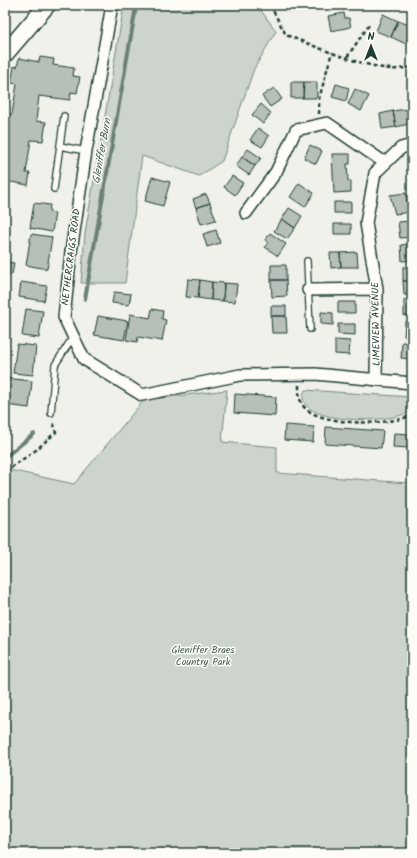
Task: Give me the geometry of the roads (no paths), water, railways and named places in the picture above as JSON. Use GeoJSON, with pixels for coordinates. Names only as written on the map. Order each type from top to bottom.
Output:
{"type":"FeatureCollection","features":[{"type":"Feature","properties":{"kind":"main road"},"geometry":{"type":"LineString","coordinates":[[5,54],[47,5]]}},
{"type":"Feature","properties":{"kind":"street","name":"NETHERCRAIGS ROAD"},"geometry":{"type":"LineString","coordinates":[[112,5],[86,151],[71,252],[64,317],[84,359],[142,395],[240,375],[300,374],[412,383]]}},
{"type":"Feature","properties":{"kind":"street"},"geometry":{"type":"LineString","coordinates":[[246,214],[276,172],[296,130],[327,123],[385,163]]}},
{"type":"Feature","properties":{"kind":"street","name":"LIMEVIEW AVENUE"},"geometry":{"type":"LineString","coordinates":[[376,380],[377,289],[366,223],[375,173],[401,148],[412,145]]}},
{"type":"Feature","properties":{"kind":"street"},"geometry":{"type":"LineString","coordinates":[[308,290],[377,289]]}},
{"type":"Feature","properties":{"kind":"lane"},"geometry":{"type":"LineString","coordinates":[[54,189],[64,116]]}},
{"type":"Feature","properties":{"kind":"lane"},"geometry":{"type":"LineString","coordinates":[[60,146],[86,151]]}},
{"type":"Feature","properties":{"kind":"lane"},"geometry":{"type":"LineString","coordinates":[[307,261],[310,329]]}},
{"type":"Feature","properties":{"kind":"lane"},"geometry":{"type":"LineString","coordinates":[[51,413],[55,365],[73,337]]}},
{"type":"Feature","properties":{"kind":"waterway","name":"Gleniffer Burn"},"geometry":{"type":"LineString","coordinates":[[85,299],[136,7]]}},
{"type":"Feature","properties":{"kind":"waterway","name":"Gleniffer Burn"},"geometry":{"type":"LineString","coordinates":[[5,457],[34,434]]}},
{"type":"Feature","properties":{"kind":"park label","name":"Gleniffer Braes Country Park"},"geometry":{"type":"Point","coordinates":[203,656]}}]}
